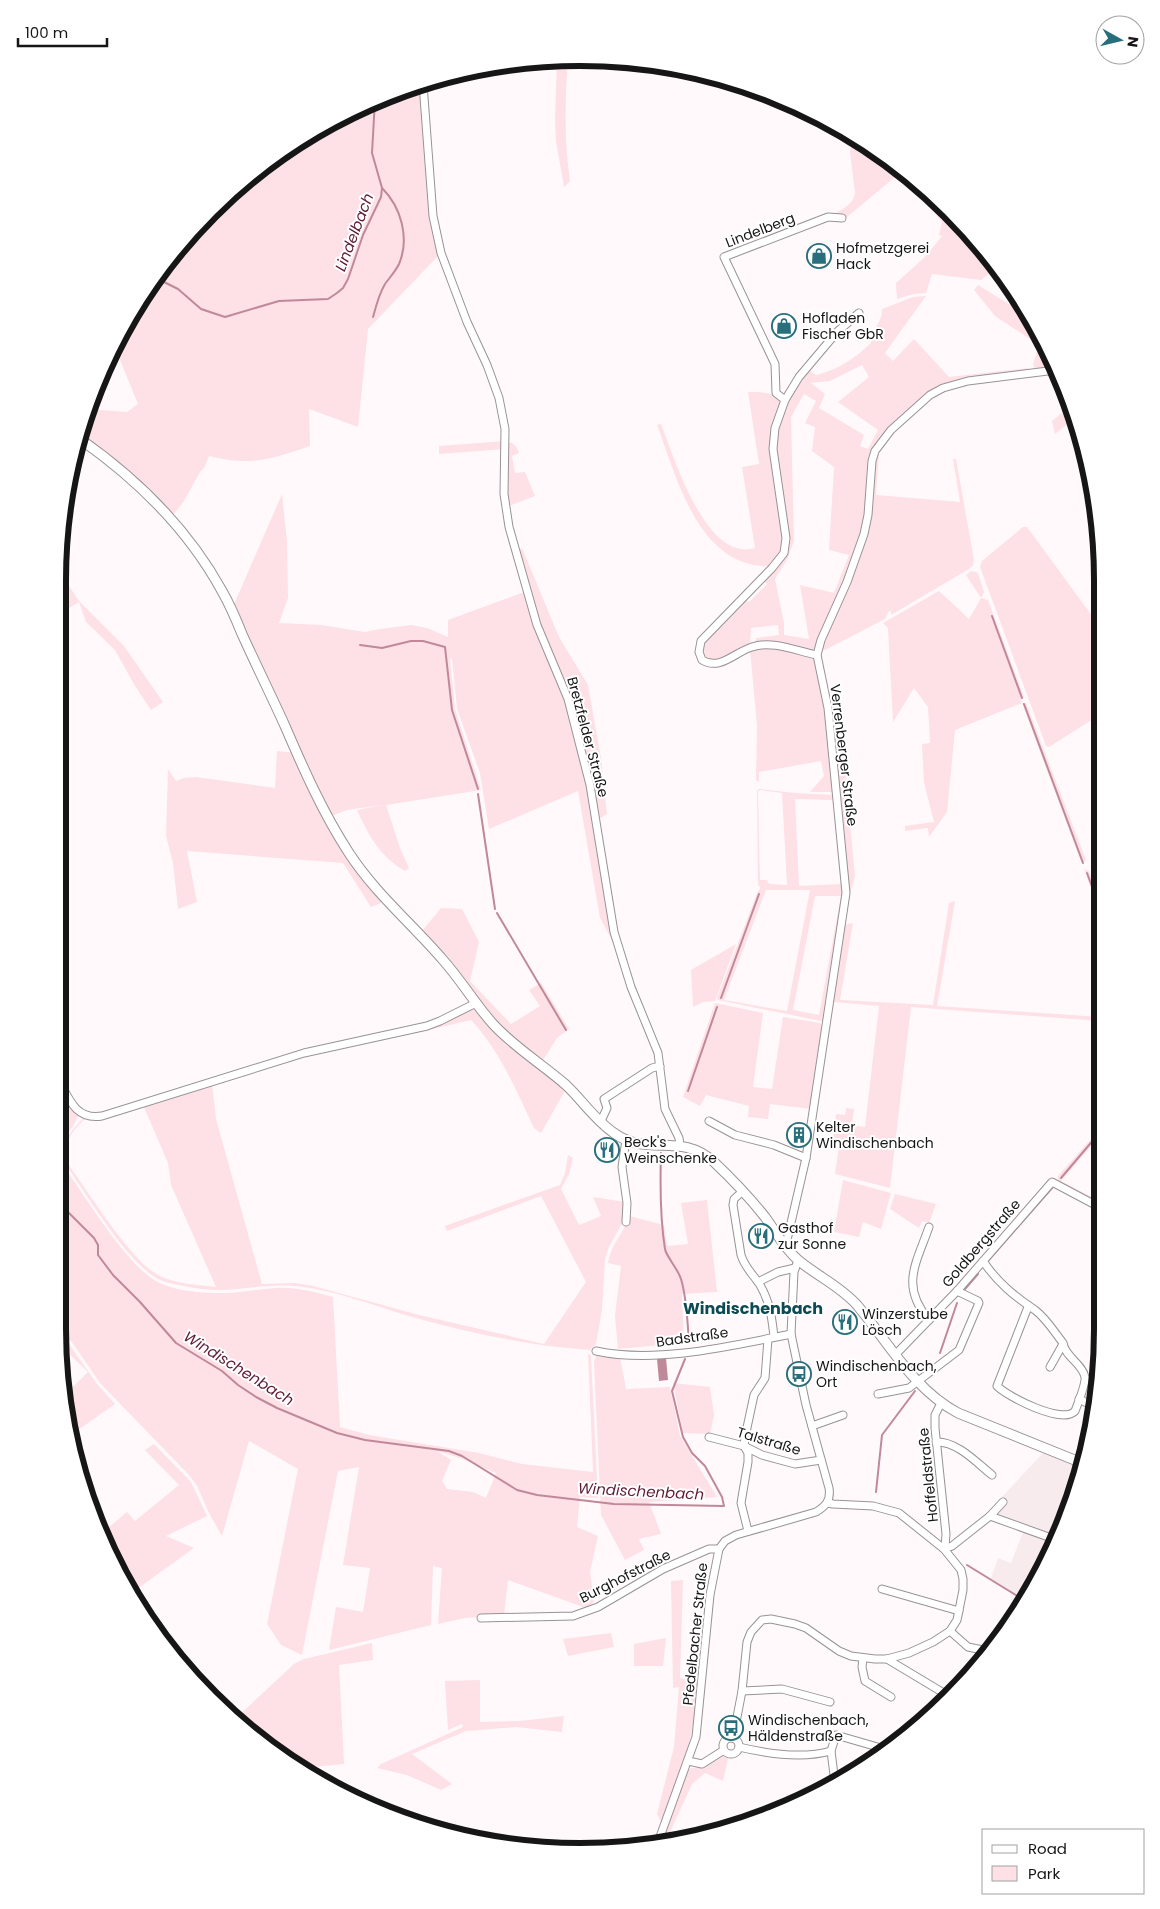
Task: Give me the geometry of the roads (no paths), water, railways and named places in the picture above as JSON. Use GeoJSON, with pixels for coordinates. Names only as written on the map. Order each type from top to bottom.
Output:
{"type":"FeatureCollection","features":[{"type":"Feature","properties":{"kind":"main road"},"geometry":{"type":"LineString","coordinates":[[85,443],[134,481],[152,499],[190,543],[210,570],[232,609],[310,784],[350,855],[386,900],[444,961],[495,1026],[567,1086],[612,1132],[626,1140],[650,1145],[689,1146],[706,1155],[743,1191],[764,1216],[796,1264],[836,1286],[854,1302],[917,1381],[941,1403],[958,1413],[1076,1461]]}},
{"type":"Feature","properties":{"kind":"street","name":"Bretzfelder Straße"},"geometry":{"type":"LineString","coordinates":[[424,91],[433,216],[440,253],[487,365],[498,398],[505,429],[504,494],[509,526],[537,626],[568,699],[590,785],[614,932],[631,987],[658,1052],[665,1109],[679,1138],[680,1145]]}},
{"type":"Feature","properties":{"kind":"street","name":"Lindelberg"},"geometry":{"type":"LineString","coordinates":[[785,400],[776,393],[775,364],[724,257],[828,218],[842,218]]}},
{"type":"Feature","properties":{"kind":"street"},"geometry":{"type":"LineString","coordinates":[[859,313],[837,332],[799,377],[785,400],[774,428],[773,449],[786,538],[784,553],[772,568],[701,641],[699,652],[702,660],[712,664],[719,664],[753,646],[768,645],[817,655],[821,640],[847,582],[864,534],[870,501],[872,461],[875,451],[883,439],[924,400],[943,388],[968,381],[1049,371]]}},
{"type":"Feature","properties":{"kind":"street","name":"Verrenberger Straße"},"geometry":{"type":"LineString","coordinates":[[783,1244],[787,1240],[806,1158],[846,893],[828,708],[817,655]]}},
{"type":"Feature","properties":{"kind":"street"},"geometry":{"type":"LineString","coordinates":[[66,1094],[76,1110],[89,1117],[102,1116],[304,1053],[427,1026],[440,1022],[476,1003]]}},
{"type":"Feature","properties":{"kind":"street"},"geometry":{"type":"LineString","coordinates":[[601,1121],[607,1108],[604,1099],[652,1068],[660,1066]]}},
{"type":"Feature","properties":{"kind":"street"},"geometry":{"type":"LineString","coordinates":[[709,1121],[735,1135],[774,1145],[806,1158]]}},
{"type":"Feature","properties":{"kind":"street"},"geometry":{"type":"LineString","coordinates":[[626,1140],[622,1167],[627,1203],[626,1222]]}},
{"type":"Feature","properties":{"kind":"street","name":"Goldbergstraße"},"geometry":{"type":"LineString","coordinates":[[896,1354],[957,1291],[1052,1182],[1094,1204]]}},
{"type":"Feature","properties":{"kind":"street"},"geometry":{"type":"LineString","coordinates":[[743,1191],[734,1198],[733,1205],[744,1263],[758,1282],[771,1307],[771,1338],[765,1378],[754,1395],[744,1446],[748,1453],[748,1462],[741,1503],[748,1531]]}},
{"type":"Feature","properties":{"kind":"street"},"geometry":{"type":"LineString","coordinates":[[928,1226],[912,1283],[916,1303],[929,1320]]}},
{"type":"Feature","properties":{"kind":"street"},"geometry":{"type":"LineString","coordinates":[[983,1261],[992,1275],[1028,1307],[1036,1311],[1063,1343],[1064,1349],[1083,1372],[1085,1377],[1075,1411],[1072,1414],[1066,1416],[1050,1413],[1015,1399],[997,1386],[1028,1307]]}},
{"type":"Feature","properties":{"kind":"street"},"geometry":{"type":"LineString","coordinates":[[758,1282],[796,1264]]}},
{"type":"Feature","properties":{"kind":"street"},"geometry":{"type":"LineString","coordinates":[[733,1738],[742,1691],[747,1642],[751,1632],[762,1620],[795,1624],[806,1628],[839,1651],[863,1658],[887,1659],[917,1650],[950,1631],[954,1627],[963,1590],[964,1579],[961,1570],[944,1548],[899,1512],[873,1506],[833,1504],[828,1502],[830,1493],[812,1426],[791,1334],[790,1320],[796,1264]]}},
{"type":"Feature","properties":{"kind":"street"},"geometry":{"type":"LineString","coordinates":[[878,1394],[909,1388],[961,1348],[979,1303],[978,1300],[957,1291]]}},
{"type":"Feature","properties":{"kind":"street","name":"Badstraße"},"geometry":{"type":"LineString","coordinates":[[596,1352],[646,1356],[696,1350],[791,1334]]}},
{"type":"Feature","properties":{"kind":"street"},"geometry":{"type":"LineString","coordinates":[[1050,1367],[1063,1343]]}},
{"type":"Feature","properties":{"kind":"street"},"geometry":{"type":"LineString","coordinates":[[1079,1399],[1088,1403]]}},
{"type":"Feature","properties":{"kind":"street","name":"Hoffeldstraße"},"geometry":{"type":"LineString","coordinates":[[941,1403],[935,1415],[946,1534],[944,1548]]}},
{"type":"Feature","properties":{"kind":"street"},"geometry":{"type":"LineString","coordinates":[[812,1426],[843,1416]]}},
{"type":"Feature","properties":{"kind":"street","name":"Talstraße"},"geometry":{"type":"LineString","coordinates":[[709,1437],[744,1446],[762,1455],[795,1464],[821,1460]]}},
{"type":"Feature","properties":{"kind":"street"},"geometry":{"type":"LineString","coordinates":[[936,1442],[942,1442],[958,1449],[992,1476]]}},
{"type":"Feature","properties":{"kind":"street","name":"Pfedelbacher Straße"},"geometry":{"type":"LineString","coordinates":[[660,1836],[696,1737],[710,1595],[719,1549],[725,1542],[736,1535],[816,1512],[828,1502]]}},
{"type":"Feature","properties":{"kind":"street"},"geometry":{"type":"LineString","coordinates":[[944,1548],[952,1546],[990,1516],[1003,1502]]}},
{"type":"Feature","properties":{"kind":"street"},"geometry":{"type":"LineString","coordinates":[[990,1516],[1050,1537]]}},
{"type":"Feature","properties":{"kind":"street","name":"Burghofstraße"},"geometry":{"type":"LineString","coordinates":[[481,1618],[573,1616],[607,1602],[663,1569],[709,1549],[719,1549]]}},
{"type":"Feature","properties":{"kind":"street"},"geometry":{"type":"LineString","coordinates":[[882,1589],[959,1611]]}},
{"type":"Feature","properties":{"kind":"street"},"geometry":{"type":"LineString","coordinates":[[950,1631],[968,1647],[981,1650]]}},
{"type":"Feature","properties":{"kind":"street"},"geometry":{"type":"LineString","coordinates":[[863,1658],[862,1666],[865,1681],[891,1697]]}},
{"type":"Feature","properties":{"kind":"street"},"geometry":{"type":"LineString","coordinates":[[887,1659],[942,1692]]}},
{"type":"Feature","properties":{"kind":"street"},"geometry":{"type":"LineString","coordinates":[[742,1691],[782,1688],[830,1702]]}},
{"type":"Feature","properties":{"kind":"street"},"geometry":{"type":"LineString","coordinates":[[833,1776],[831,1751],[836,1734],[878,1747]]}},
{"type":"Feature","properties":{"kind":"street"},"geometry":{"type":"LineString","coordinates":[[724,1750],[725,1741],[733,1738]]}},
{"type":"Feature","properties":{"kind":"street"},"geometry":{"type":"LineString","coordinates":[[733,1738],[738,1741],[739,1747]]}},
{"type":"Feature","properties":{"kind":"street"},"geometry":{"type":"LineString","coordinates":[[724,1750],[733,1754],[739,1747]]}},
{"type":"Feature","properties":{"kind":"street"},"geometry":{"type":"LineString","coordinates":[[739,1747],[797,1755],[831,1751]]}},
{"type":"Feature","properties":{"kind":"street"},"geometry":{"type":"LineString","coordinates":[[688,1761],[702,1764],[724,1750]]}},
{"type":"Feature","properties":{"kind":"waterway","name":"Lindelbach"},"geometry":{"type":"LineString","coordinates":[[162,281],[178,289],[201,309],[225,317],[279,301],[328,299],[337,293],[343,288],[348,279],[363,235],[381,197],[382,188],[372,153],[374,109]]}},
{"type":"Feature","properties":{"kind":"waterway"},"geometry":{"type":"LineString","coordinates":[[373,317],[383,288],[399,264],[404,244],[399,214],[382,188]]}},
{"type":"Feature","properties":{"kind":"waterway"},"geometry":{"type":"LineString","coordinates":[[992,616],[1022,698]]}},
{"type":"Feature","properties":{"kind":"waterway"},"geometry":{"type":"LineString","coordinates":[[360,645],[382,648],[411,641],[423,641],[445,647],[452,710],[478,789]]}},
{"type":"Feature","properties":{"kind":"waterway"},"geometry":{"type":"LineString","coordinates":[[1024,704],[1083,863]]}},
{"type":"Feature","properties":{"kind":"waterway"},"geometry":{"type":"LineString","coordinates":[[478,794],[495,909]]}},
{"type":"Feature","properties":{"kind":"waterway"},"geometry":{"type":"LineString","coordinates":[[1087,873],[1094,892]]}},
{"type":"Feature","properties":{"kind":"waterway"},"geometry":{"type":"LineString","coordinates":[[721,998],[759,894]]}},
{"type":"Feature","properties":{"kind":"waterway"},"geometry":{"type":"LineString","coordinates":[[497,913],[566,1030]]}},
{"type":"Feature","properties":{"kind":"waterway"},"geometry":{"type":"LineString","coordinates":[[688,1091],[717,1007]]}},
{"type":"Feature","properties":{"kind":"waterway"},"geometry":{"type":"LineString","coordinates":[[1061,1178],[1094,1139]]}},
{"type":"Feature","properties":{"kind":"waterway"},"geometry":{"type":"LineString","coordinates":[[661,1153],[660,1177],[665,1249],[681,1279],[686,1302],[689,1340]]}},
{"type":"Feature","properties":{"kind":"waterway"},"geometry":{"type":"LineString","coordinates":[[987,1262],[1052,1188]]}},
{"type":"Feature","properties":{"kind":"waterway","name":"Windischenbach"},"geometry":{"type":"LineString","coordinates":[[66,1210],[94,1238],[98,1245],[98,1255],[113,1275],[176,1343],[222,1371],[256,1397],[277,1408],[337,1433],[365,1440],[449,1451],[462,1456],[517,1490],[537,1495],[614,1504],[724,1506],[722,1497],[705,1466],[692,1453],[683,1437],[672,1391],[685,1359]]}},
{"type":"Feature","properties":{"kind":"waterway"},"geometry":{"type":"LineString","coordinates":[[965,1289],[978,1274]]}},
{"type":"Feature","properties":{"kind":"waterway"},"geometry":{"type":"LineString","coordinates":[[940,1353],[957,1303]]}},
{"type":"Feature","properties":{"kind":"waterway"},"geometry":{"type":"LineString","coordinates":[[876,1492],[882,1435],[915,1391]]}},
{"type":"Feature","properties":{"kind":"waterway","name":"Windischenbach"},"geometry":{"type":"LineString","coordinates":[[967,1565],[1018,1596]]}},
{"type":"Feature","properties":{"kind":"place","name":"Hofmetzgerei Hack"},"geometry":{"type":"Point","coordinates":[819,256]}},
{"type":"Feature","properties":{"kind":"place","name":"Hofladen Fischer GbR"},"geometry":{"type":"Point","coordinates":[784,326]}},
{"type":"Feature","properties":{"kind":"place","name":"Kelter Windischenbach"},"geometry":{"type":"Point","coordinates":[799,1135]}},
{"type":"Feature","properties":{"kind":"place","name":"Beck's Weinschenke"},"geometry":{"type":"Point","coordinates":[607,1150]}},
{"type":"Feature","properties":{"kind":"place","name":"Gasthof zur Sonne"},"geometry":{"type":"Point","coordinates":[761,1236]}},
{"type":"Feature","properties":{"kind":"place","name":"Winzerstube Lösch"},"geometry":{"type":"Point","coordinates":[845,1322]}},
{"type":"Feature","properties":{"kind":"place","name":"Windischenbach, Ort"},"geometry":{"type":"Point","coordinates":[799,1374]}},
{"type":"Feature","properties":{"kind":"place","name":"Windischenbach, Häldenstraße"},"geometry":{"type":"Point","coordinates":[731,1728]}},
{"type":"Feature","properties":{"kind":"district","name":"Windischenbach"},"geometry":{"type":"Point","coordinates":[753,1308]}}]}
